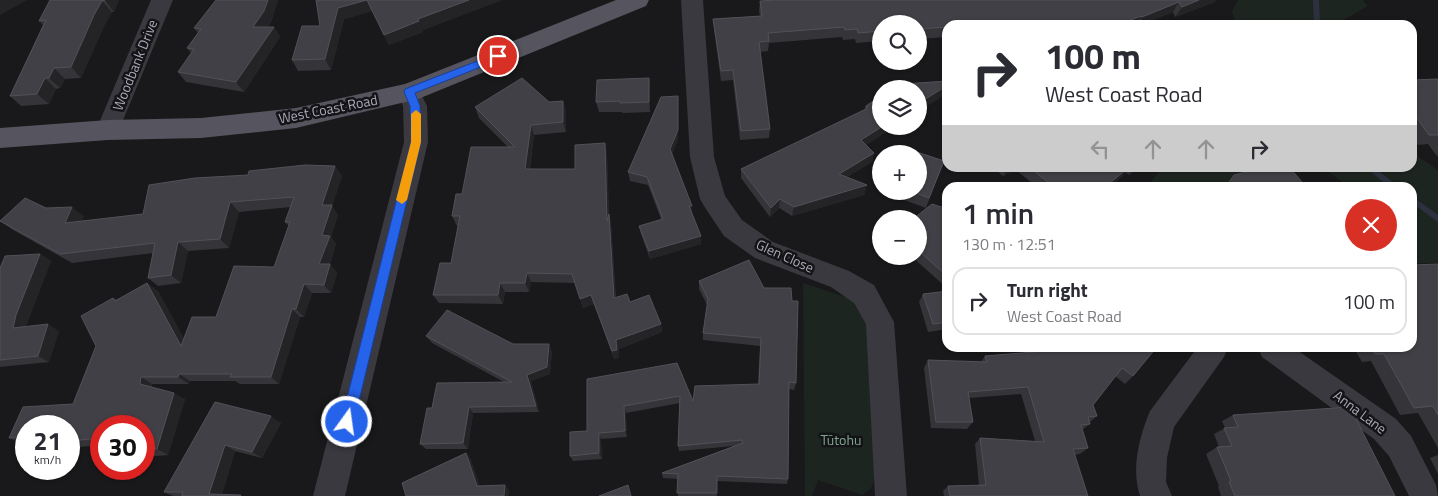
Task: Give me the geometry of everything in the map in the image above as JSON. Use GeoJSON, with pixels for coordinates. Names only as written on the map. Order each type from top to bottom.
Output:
{"type":"FeatureCollection","features":[{"type":"Feature","properties":{"kind":"main road","name":"West Coast Road"},"geometry":{"type":"LineString","coordinates":[[0,138],[108,130],[201,128],[296,118],[409,92],[638,0]]}},
{"type":"Feature","properties":{"kind":"street","name":"Woodbank Drive"},"geometry":{"type":"LineString","coordinates":[[108,130],[162,0]]}},
{"type":"Feature","properties":{"kind":"street","name":"Glen Close"},"geometry":{"type":"LineString","coordinates":[[692,0],[702,157],[713,199],[733,228],[764,250],[840,279],[864,294],[874,309],[880,322],[891,496]]}},
{"type":"Feature","properties":{"kind":"street"},"geometry":{"type":"LineString","coordinates":[[329,496],[416,142],[415,106],[409,92]]}},
{"type":"Feature","properties":{"kind":"street"},"geometry":{"type":"LineString","coordinates":[[1156,496],[1151,482],[1152,458],[1160,421],[1211,352]]}},
{"type":"Feature","properties":{"kind":"street","name":"Anna Lane"},"geometry":{"type":"LineString","coordinates":[[1278,352],[1385,429],[1400,446],[1425,496]]}},
{"type":"Feature","properties":{"kind":"green space"},"geometry":{"type":"Polygon","coordinates":[[[1238,0],[1363,0],[1368,6],[1344,20],[1235,20],[1232,11],[1238,0]]]}},
{"type":"Feature","properties":{"kind":"green space"},"geometry":{"type":"Polygon","coordinates":[[[1417,156],[1438,170],[1438,263],[1417,263],[1417,182],[1342,182],[1328,172],[1417,172],[1417,156]]]}},
{"type":"Feature","properties":{"kind":"green space"},"geometry":{"type":"Polygon","coordinates":[[[1159,172],[1257,172],[1228,182],[1151,182],[1159,172]]]}},
{"type":"Feature","properties":{"kind":"green space","name":"Tūtohu"},"geometry":{"type":"Polygon","coordinates":[[[803,283],[851,299],[867,323],[880,469],[871,488],[862,495],[818,480],[812,496],[805,496],[803,283]]]}},
{"type":"Feature","properties":{"kind":"building"},"geometry":{"type":"Polygon","coordinates":[[[50,0],[105,0],[102,1],[94,15],[71,67],[54,68],[49,78],[45,78],[37,94],[10,96],[46,20],[39,21],[50,0]]]}},
{"type":"Feature","properties":{"kind":"building"},"geometry":{"type":"Polygon","coordinates":[[[216,0],[268,0],[264,11],[253,27],[274,27],[236,82],[178,72],[194,49],[187,48],[201,29],[194,28],[216,0]]]}},
{"type":"Feature","properties":{"kind":"building"},"geometry":{"type":"Polygon","coordinates":[[[316,0],[367,0],[338,8],[325,59],[292,60],[302,26],[320,26],[316,0]]]}},
{"type":"Feature","properties":{"kind":"building"},"geometry":{"type":"Polygon","coordinates":[[[367,0],[469,0],[418,19],[419,21],[384,35],[367,0]]]}},
{"type":"Feature","properties":{"kind":"building"},"geometry":{"type":"Polygon","coordinates":[[[776,0],[1199,0],[1182,7],[1179,2],[1131,20],[942,20],[942,27],[927,28],[927,15],[872,15],[872,32],[858,33],[857,29],[845,30],[844,27],[768,33],[769,41],[759,42],[770,129],[741,131],[733,70],[721,71],[713,19],[762,16],[760,1],[776,0]]]}},
{"type":"Feature","properties":{"kind":"building"},"geometry":{"type":"Polygon","coordinates":[[[522,78],[549,102],[563,101],[563,122],[531,125],[525,169],[575,169],[575,145],[605,143],[607,221],[609,214],[614,298],[627,294],[630,302],[649,295],[661,324],[616,340],[617,350],[612,351],[591,295],[580,299],[572,274],[527,273],[525,283],[500,283],[498,295],[433,295],[440,263],[451,263],[460,216],[452,216],[456,194],[462,194],[471,147],[515,147],[475,107],[522,78]]]}},
{"type":"Feature","properties":{"kind":"building"},"geometry":{"type":"Polygon","coordinates":[[[649,78],[649,102],[596,102],[597,80],[649,78]]]}},
{"type":"Feature","properties":{"kind":"building"},"geometry":{"type":"Polygon","coordinates":[[[1438,79],[1438,135],[1429,135],[1417,118],[1417,80],[1438,79]]]}},
{"type":"Feature","properties":{"kind":"building"},"geometry":{"type":"Polygon","coordinates":[[[942,81],[942,89],[927,98],[927,82],[942,81]]]}},
{"type":"Feature","properties":{"kind":"building"},"geometry":{"type":"Polygon","coordinates":[[[678,96],[678,130],[670,149],[692,206],[689,206],[701,236],[649,251],[639,226],[663,219],[647,177],[628,172],[661,97],[678,96]]]}},
{"type":"Feature","properties":{"kind":"building"},"geometry":{"type":"Polygon","coordinates":[[[872,102],[872,133],[861,140],[872,151],[872,154],[839,174],[867,185],[794,207],[780,199],[771,208],[741,169],[866,109],[866,106],[872,102]]]}},
{"type":"Feature","properties":{"kind":"building"},"geometry":{"type":"Polygon","coordinates":[[[927,155],[942,160],[942,166],[929,198],[927,197],[927,155]]]}},
{"type":"Feature","properties":{"kind":"building"},"geometry":{"type":"Polygon","coordinates":[[[305,165],[335,166],[322,205],[332,205],[322,235],[330,236],[319,264],[330,264],[324,285],[304,284],[296,309],[292,309],[271,377],[230,377],[232,374],[179,374],[178,377],[141,377],[140,384],[174,393],[157,449],[155,449],[155,415],[90,415],[90,439],[80,440],[80,415],[19,415],[23,407],[73,404],[96,346],[81,316],[113,298],[115,301],[147,283],[181,346],[192,317],[216,317],[234,266],[274,267],[290,222],[285,222],[294,197],[230,202],[220,239],[178,242],[171,275],[148,278],[155,243],[60,254],[0,221],[25,198],[46,208],[72,207],[65,223],[143,214],[149,185],[195,178],[248,175],[249,171],[305,165]]]}},
{"type":"Feature","properties":{"kind":"building"},"geometry":{"type":"Polygon","coordinates":[[[1035,172],[1123,172],[1111,182],[1048,182],[1035,172]]]}},
{"type":"Feature","properties":{"kind":"building"},"geometry":{"type":"Polygon","coordinates":[[[1246,172],[1293,172],[1302,182],[1229,182],[1234,175],[1246,172]]]}},
{"type":"Feature","properties":{"kind":"building"},"geometry":{"type":"Polygon","coordinates":[[[932,204],[942,207],[942,272],[927,258],[927,210],[924,210],[932,204]]]}},
{"type":"Feature","properties":{"kind":"building"},"geometry":{"type":"Polygon","coordinates":[[[40,254],[16,315],[13,328],[48,324],[38,356],[0,360],[0,268],[5,256],[40,254]]]}},
{"type":"Feature","properties":{"kind":"building"},"geometry":{"type":"Polygon","coordinates":[[[749,260],[764,288],[791,288],[792,301],[798,301],[796,383],[789,382],[788,479],[717,476],[717,493],[677,493],[678,474],[662,473],[743,443],[742,440],[678,446],[680,396],[624,406],[625,431],[599,433],[599,453],[570,456],[570,432],[587,431],[587,379],[677,363],[693,401],[695,386],[759,384],[761,338],[703,333],[708,299],[699,281],[749,260]]]}},
{"type":"Feature","properties":{"kind":"building"},"geometry":{"type":"Polygon","coordinates":[[[1438,264],[1438,415],[1433,406],[1414,408],[1384,354],[1375,354],[1374,352],[1417,352],[1417,265],[1438,264]]]}},
{"type":"Feature","properties":{"kind":"building"},"geometry":{"type":"Polygon","coordinates":[[[942,292],[942,323],[933,324],[923,294],[942,292]]]}},
{"type":"Feature","properties":{"kind":"building"},"geometry":{"type":"Polygon","coordinates":[[[447,310],[513,344],[549,344],[547,367],[527,375],[536,406],[469,407],[463,443],[420,444],[427,408],[432,408],[437,383],[512,382],[426,336],[447,310]]]}},
{"type":"Feature","properties":{"kind":"building"},"geometry":{"type":"Polygon","coordinates":[[[1034,352],[1153,352],[1133,376],[1122,368],[1093,405],[1097,416],[1088,417],[1090,424],[1081,425],[1088,448],[1073,449],[1088,496],[950,496],[948,486],[986,485],[980,438],[1044,442],[1028,387],[968,392],[973,422],[936,422],[928,360],[987,362],[985,356],[1034,352]]]}},
{"type":"Feature","properties":{"kind":"building"},"geometry":{"type":"Polygon","coordinates":[[[215,402],[271,416],[252,452],[225,445],[209,494],[241,495],[182,496],[183,492],[164,492],[215,402]]]}},
{"type":"Feature","properties":{"kind":"building"},"geometry":{"type":"Polygon","coordinates":[[[1350,407],[1395,496],[1235,496],[1217,447],[1232,446],[1224,428],[1238,427],[1233,415],[1350,407]]]}},
{"type":"Feature","properties":{"kind":"building"},"geometry":{"type":"Polygon","coordinates":[[[15,425],[15,438],[9,438],[15,425]]]}},
{"type":"Feature","properties":{"kind":"building"},"geometry":{"type":"Polygon","coordinates":[[[466,453],[477,486],[505,485],[504,496],[406,496],[402,483],[466,453]]]}},
{"type":"Feature","properties":{"kind":"building"},"geometry":{"type":"Polygon","coordinates":[[[628,485],[631,496],[599,496],[628,485]]]}},
{"type":"Feature","properties":{"kind":"waterway"},"geometry":{"type":"LineString","coordinates":[[1316,0],[1317,20]]}},
{"type":"Feature","properties":{"kind":"waterway"},"geometry":{"type":"LineString","coordinates":[[1375,172],[1389,182]]}},
{"type":"Feature","properties":{"kind":"waterway"},"geometry":{"type":"LineString","coordinates":[[1417,203],[1438,219]]}},
{"type":"Feature","properties":{"kind":"slow traffic"},"geometry":{"type":"LineString","coordinates":[[402,200],[416,142],[416,114]]}},
{"type":"Feature","properties":{"kind":"route"},"geometry":{"type":"LineString","coordinates":[[347,422],[416,142],[416,111],[409,92],[498,56]]}}]}
